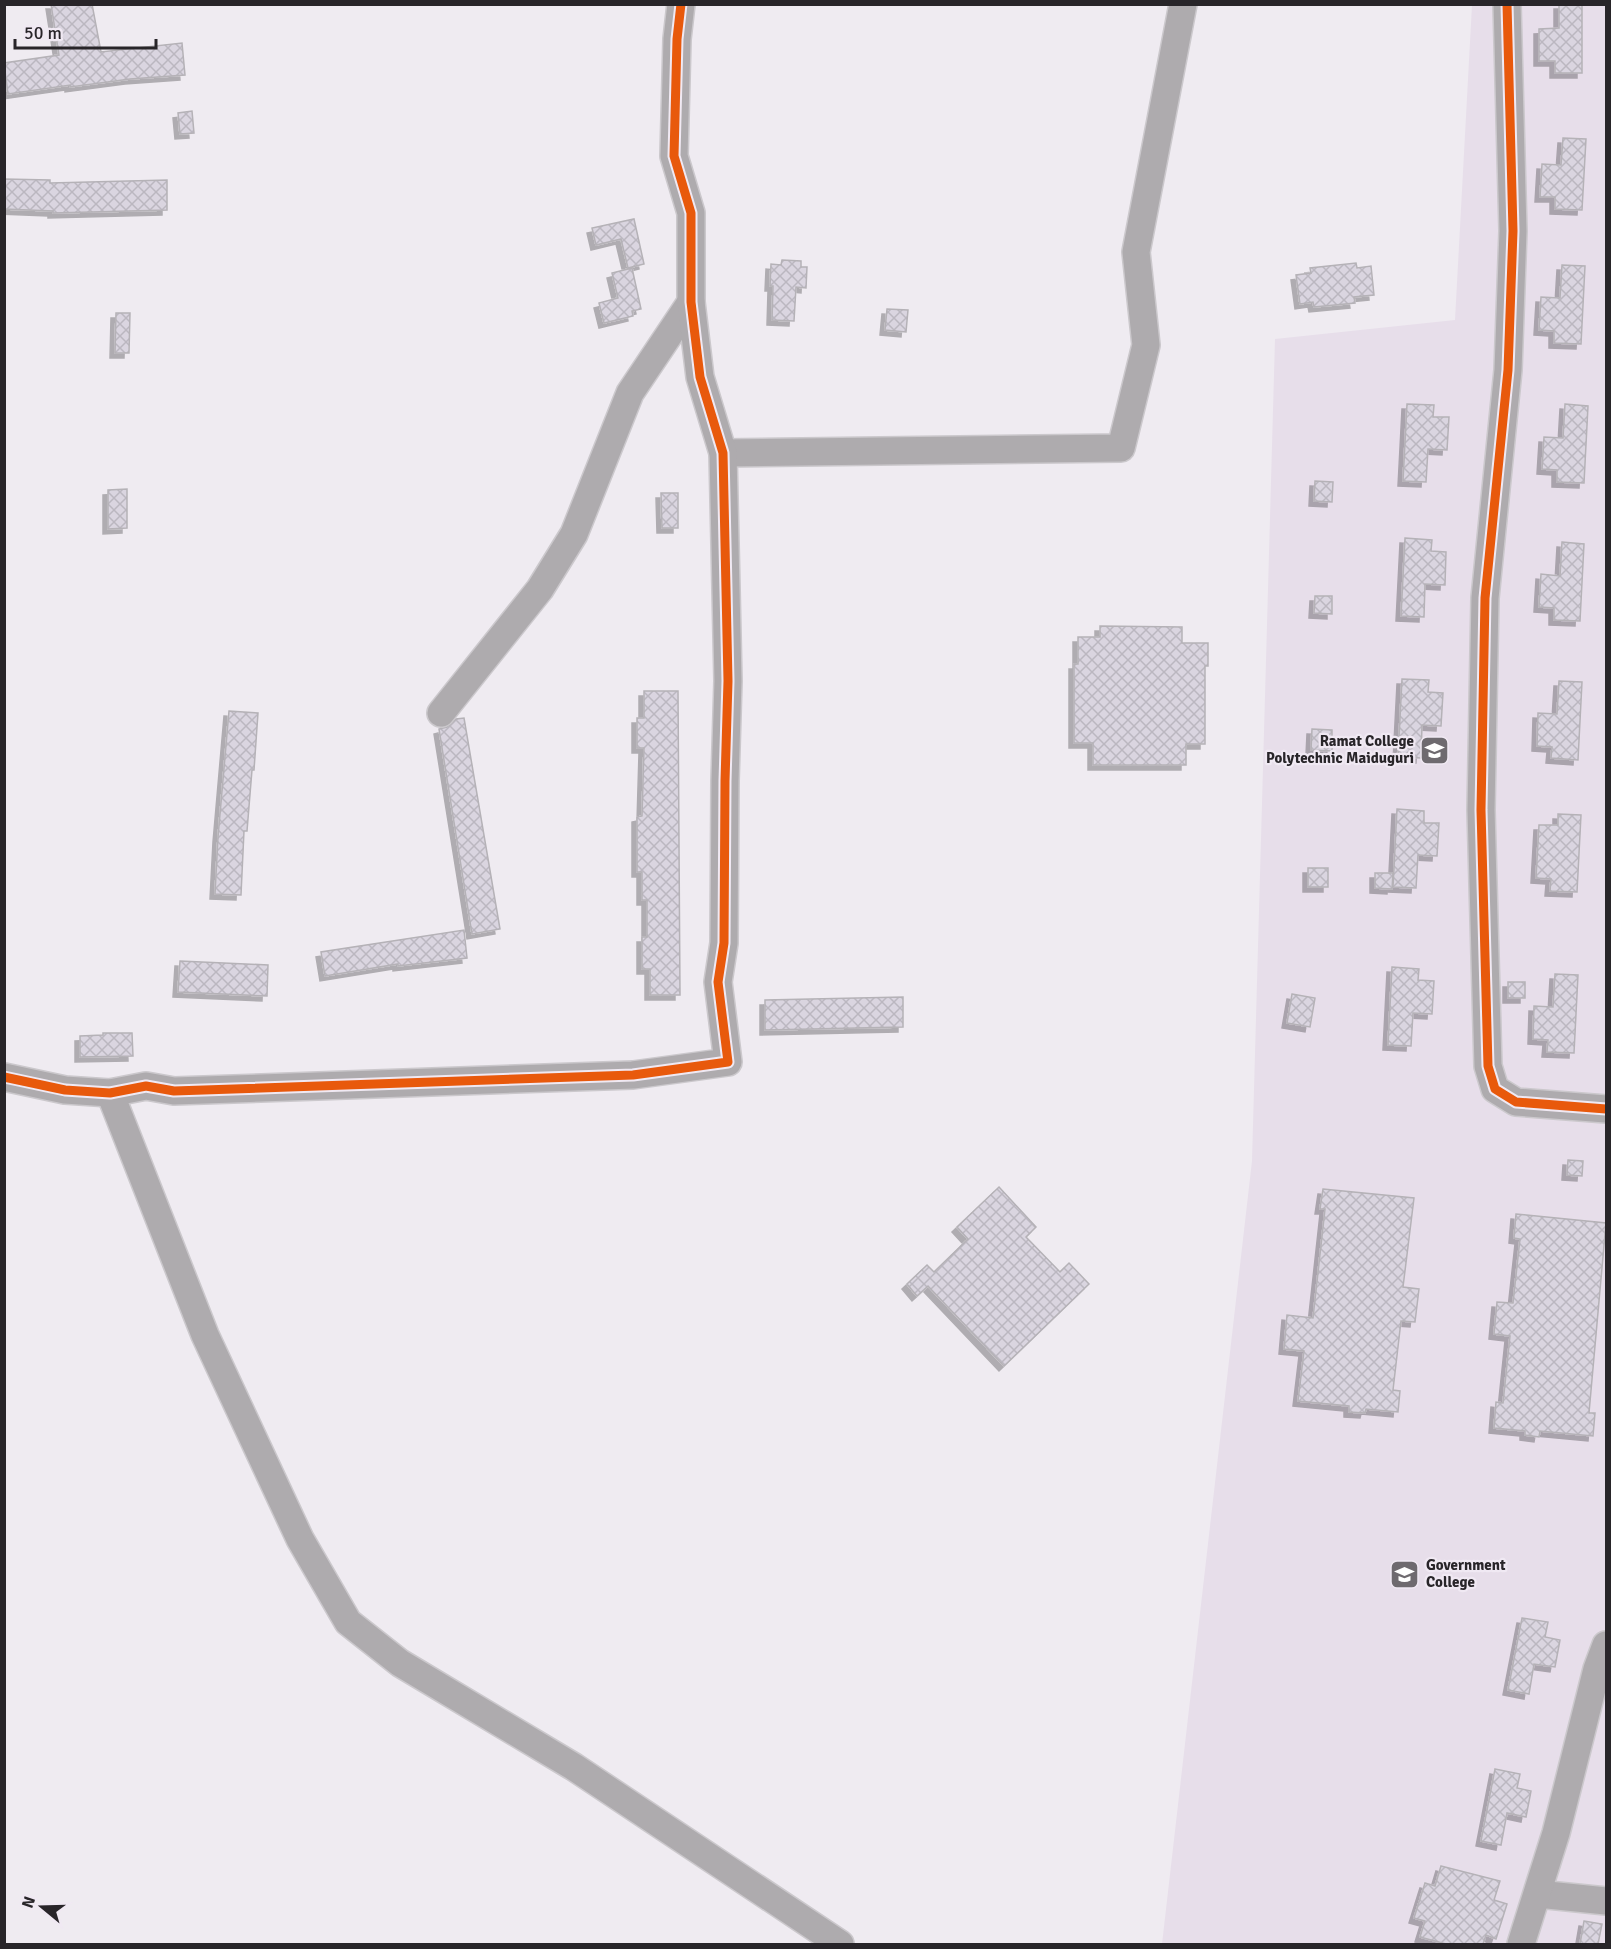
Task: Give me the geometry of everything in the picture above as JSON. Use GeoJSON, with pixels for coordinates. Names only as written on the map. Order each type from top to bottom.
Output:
{"type":"FeatureCollection","features":[{"type":"Feature","properties":{"kind":"street"},"geometry":{"type":"LineString","coordinates":[[4,1077],[65,1090],[110,1093],[146,1086],[174,1092],[633,1075],[728,1062],[718,982],[724,943],[728,681],[723,453],[700,377],[691,302],[691,213],[674,156],[677,39],[681,4]]}},
{"type":"Feature","properties":{"kind":"street"},"geometry":{"type":"LineString","coordinates":[[723,453],[1121,448],[1146,345],[1137,252],[1183,4]]}},
{"type":"Feature","properties":{"kind":"street"},"geometry":{"type":"LineString","coordinates":[[1507,4],[1512,254],[1508,370],[1485,598],[1481,798],[1488,1066],[1495,1089],[1516,1102],[1606,1109]]}},
{"type":"Feature","properties":{"kind":"street"},"geometry":{"type":"LineString","coordinates":[[441,712],[540,589],[574,534],[630,393],[691,302]]}},
{"type":"Feature","properties":{"kind":"street"},"geometry":{"type":"LineString","coordinates":[[110,1093],[205,1335],[300,1539],[348,1622],[400,1663],[574,1767],[790,1913],[840,1944]]}},
{"type":"Feature","properties":{"kind":"street"},"geometry":{"type":"LineString","coordinates":[[1521,1944],[1559,1822],[1597,1669],[1606,1645]]}},
{"type":"Feature","properties":{"kind":"street"},"geometry":{"type":"LineString","coordinates":[[1538,1894],[1606,1901]]}},
{"type":"Feature","properties":{"kind":"shaded area"},"geometry":{"type":"Polygon","coordinates":[[[1472,5],[1606,5],[1606,1944],[1162,1944],[1252,1161],[1275,339],[1455,320],[1472,5]]]}},
{"type":"Feature","properties":{"kind":"building"},"geometry":{"type":"Polygon","coordinates":[[[51,4],[92,4],[101,52],[182,43],[185,75],[70,87],[70,85],[8,94],[4,63],[59,55],[51,4]]]}},
{"type":"Feature","properties":{"kind":"building"},"geometry":{"type":"Polygon","coordinates":[[[1559,4],[1582,4],[1582,73],[1555,73],[1555,61],[1539,61],[1539,29],[1559,28],[1559,4]]]}},
{"type":"Feature","properties":{"kind":"building"},"geometry":{"type":"Polygon","coordinates":[[[192,111],[194,133],[180,134],[178,113],[192,111]]]}},
{"type":"Feature","properties":{"kind":"building"},"geometry":{"type":"Polygon","coordinates":[[[1563,138],[1586,139],[1582,210],[1555,209],[1555,197],[1540,197],[1542,164],[1561,165],[1563,138]]]}},
{"type":"Feature","properties":{"kind":"building"},"geometry":{"type":"Polygon","coordinates":[[[4,179],[50,180],[50,183],[167,180],[167,210],[53,213],[53,211],[4,209],[4,179]]]}},
{"type":"Feature","properties":{"kind":"building"},"geometry":{"type":"Polygon","coordinates":[[[634,219],[644,264],[628,268],[621,239],[596,245],[592,228],[634,219]]]}},
{"type":"Feature","properties":{"kind":"building"},"geometry":{"type":"Polygon","coordinates":[[[782,260],[801,261],[801,267],[807,267],[806,288],[796,287],[794,321],[772,320],[771,264],[781,265],[782,260]]]}},
{"type":"Feature","properties":{"kind":"building"},"geometry":{"type":"Polygon","coordinates":[[[1356,263],[1357,268],[1371,266],[1374,295],[1354,297],[1355,303],[1314,307],[1313,302],[1300,304],[1296,275],[1311,273],[1310,268],[1356,263]]]}},
{"type":"Feature","properties":{"kind":"building"},"geometry":{"type":"Polygon","coordinates":[[[1562,265],[1585,266],[1581,344],[1554,343],[1554,331],[1539,330],[1541,297],[1560,298],[1562,265]]]}},
{"type":"Feature","properties":{"kind":"building"},"geometry":{"type":"Polygon","coordinates":[[[632,268],[641,309],[632,311],[633,316],[604,323],[599,303],[618,298],[612,273],[632,268]]]}},
{"type":"Feature","properties":{"kind":"building"},"geometry":{"type":"Polygon","coordinates":[[[887,309],[908,310],[906,332],[885,330],[887,309]]]}},
{"type":"Feature","properties":{"kind":"building"},"geometry":{"type":"Polygon","coordinates":[[[116,313],[130,313],[129,353],[115,353],[116,313]]]}},
{"type":"Feature","properties":{"kind":"building"},"geometry":{"type":"Polygon","coordinates":[[[1407,404],[1434,405],[1433,417],[1449,417],[1447,450],[1428,449],[1426,482],[1403,481],[1407,404]]]}},
{"type":"Feature","properties":{"kind":"building"},"geometry":{"type":"Polygon","coordinates":[[[1565,404],[1588,406],[1584,483],[1557,482],[1557,470],[1542,469],[1544,437],[1563,438],[1565,404]]]}},
{"type":"Feature","properties":{"kind":"building"},"geometry":{"type":"Polygon","coordinates":[[[1315,481],[1333,482],[1332,502],[1314,501],[1315,481]]]}},
{"type":"Feature","properties":{"kind":"building"},"geometry":{"type":"Polygon","coordinates":[[[127,489],[127,528],[108,529],[108,490],[127,489]]]}},
{"type":"Feature","properties":{"kind":"building"},"geometry":{"type":"Polygon","coordinates":[[[661,493],[678,493],[678,528],[662,528],[661,493]]]}},
{"type":"Feature","properties":{"kind":"building"},"geometry":{"type":"Polygon","coordinates":[[[1405,538],[1432,540],[1431,551],[1446,552],[1445,585],[1425,584],[1424,617],[1401,616],[1405,538]]]}},
{"type":"Feature","properties":{"kind":"building"},"geometry":{"type":"Polygon","coordinates":[[[1562,542],[1584,544],[1580,621],[1554,620],[1554,608],[1539,607],[1541,574],[1560,576],[1562,542]]]}},
{"type":"Feature","properties":{"kind":"building"},"geometry":{"type":"Polygon","coordinates":[[[1315,596],[1332,596],[1332,614],[1314,613],[1315,596]]]}},
{"type":"Feature","properties":{"kind":"building"},"geometry":{"type":"Polygon","coordinates":[[[1100,626],[1182,627],[1182,643],[1208,643],[1208,666],[1205,666],[1205,744],[1186,744],[1186,765],[1093,765],[1093,743],[1074,743],[1074,664],[1078,664],[1078,637],[1100,637],[1100,626]]]}},
{"type":"Feature","properties":{"kind":"building"},"geometry":{"type":"Polygon","coordinates":[[[1402,679],[1429,680],[1428,692],[1443,693],[1441,726],[1422,725],[1421,758],[1398,757],[1402,679]]]}},
{"type":"Feature","properties":{"kind":"building"},"geometry":{"type":"Polygon","coordinates":[[[1559,681],[1582,682],[1578,760],[1551,758],[1552,747],[1537,746],[1538,713],[1557,714],[1559,681]]]}},
{"type":"Feature","properties":{"kind":"building"},"geometry":{"type":"Polygon","coordinates":[[[644,691],[678,691],[680,995],[650,995],[650,969],[642,969],[642,937],[647,937],[647,900],[642,900],[642,872],[637,872],[637,817],[642,816],[644,748],[637,748],[637,718],[644,718],[644,691]]]}},
{"type":"Feature","properties":{"kind":"building"},"geometry":{"type":"Polygon","coordinates":[[[229,711],[258,713],[247,831],[244,831],[241,895],[215,894],[229,711]]]}},
{"type":"Feature","properties":{"kind":"building"},"geometry":{"type":"Polygon","coordinates":[[[464,718],[500,929],[472,934],[439,729],[447,727],[456,719],[464,718]]]}},
{"type":"Feature","properties":{"kind":"building"},"geometry":{"type":"Polygon","coordinates":[[[1312,729],[1332,730],[1332,751],[1311,750],[1312,729]]]}},
{"type":"Feature","properties":{"kind":"building"},"geometry":{"type":"Polygon","coordinates":[[[1397,809],[1424,811],[1424,823],[1439,823],[1437,856],[1418,855],[1416,888],[1393,887],[1397,809]]]}},
{"type":"Feature","properties":{"kind":"building"},"geometry":{"type":"Polygon","coordinates":[[[1558,814],[1581,815],[1577,892],[1550,891],[1551,879],[1536,878],[1539,825],[1558,825],[1558,814]]]}},
{"type":"Feature","properties":{"kind":"building"},"geometry":{"type":"Polygon","coordinates":[[[1308,868],[1328,868],[1328,887],[1308,887],[1308,868]]]}},
{"type":"Feature","properties":{"kind":"building"},"geometry":{"type":"Polygon","coordinates":[[[1375,873],[1393,873],[1392,889],[1375,888],[1375,873]]]}},
{"type":"Feature","properties":{"kind":"building"},"geometry":{"type":"Polygon","coordinates":[[[464,930],[467,958],[398,966],[398,964],[325,976],[321,952],[464,930]]]}},
{"type":"Feature","properties":{"kind":"building"},"geometry":{"type":"Polygon","coordinates":[[[180,961],[268,965],[267,996],[178,992],[180,961]]]}},
{"type":"Feature","properties":{"kind":"building"},"geometry":{"type":"Polygon","coordinates":[[[1392,967],[1419,969],[1418,980],[1434,981],[1432,1014],[1413,1013],[1411,1046],[1388,1045],[1392,967]]]}},
{"type":"Feature","properties":{"kind":"building"},"geometry":{"type":"Polygon","coordinates":[[[1555,974],[1578,975],[1574,1053],[1547,1052],[1548,1040],[1533,1039],[1534,1006],[1553,1007],[1555,974]]]}},
{"type":"Feature","properties":{"kind":"building"},"geometry":{"type":"Polygon","coordinates":[[[1508,982],[1525,982],[1525,998],[1508,998],[1508,982]]]}},
{"type":"Feature","properties":{"kind":"building"},"geometry":{"type":"Polygon","coordinates":[[[1292,994],[1315,998],[1310,1027],[1287,1023],[1292,994]]]}},
{"type":"Feature","properties":{"kind":"building"},"geometry":{"type":"Polygon","coordinates":[[[903,997],[903,1027],[765,1030],[765,1000],[903,997]]]}},
{"type":"Feature","properties":{"kind":"building"},"geometry":{"type":"Polygon","coordinates":[[[103,1033],[132,1033],[133,1056],[80,1057],[80,1036],[103,1035],[103,1033]]]}},
{"type":"Feature","properties":{"kind":"building"},"geometry":{"type":"Polygon","coordinates":[[[1568,1160],[1583,1161],[1582,1176],[1567,1175],[1568,1160]]]}},
{"type":"Feature","properties":{"kind":"building"},"geometry":{"type":"Polygon","coordinates":[[[999,1187],[1036,1227],[1026,1237],[1060,1272],[1069,1263],[1089,1284],[1004,1366],[928,1286],[917,1296],[907,1284],[927,1265],[934,1272],[968,1239],[957,1227],[999,1187]]]}},
{"type":"Feature","properties":{"kind":"building"},"geometry":{"type":"Polygon","coordinates":[[[1323,1189],[1414,1198],[1403,1287],[1419,1289],[1415,1322],[1401,1321],[1393,1390],[1400,1391],[1398,1412],[1366,1409],[1365,1413],[1349,1412],[1349,1406],[1298,1401],[1304,1351],[1284,1349],[1287,1315],[1313,1318],[1325,1209],[1320,1209],[1323,1189]]]}},
{"type":"Feature","properties":{"kind":"building"},"geometry":{"type":"Polygon","coordinates":[[[1516,1214],[1606,1223],[1589,1413],[1595,1413],[1593,1436],[1540,1431],[1539,1437],[1525,1435],[1525,1431],[1494,1428],[1496,1402],[1503,1403],[1510,1336],[1494,1334],[1497,1302],[1513,1303],[1520,1239],[1514,1238],[1516,1214]]]}},
{"type":"Feature","properties":{"kind":"building"},"geometry":{"type":"Polygon","coordinates":[[[1522,1618],[1548,1622],[1545,1637],[1560,1640],[1555,1667],[1534,1664],[1529,1694],[1508,1690],[1522,1618]]]}},
{"type":"Feature","properties":{"kind":"building"},"geometry":{"type":"Polygon","coordinates":[[[1495,1769],[1520,1774],[1517,1788],[1531,1791],[1526,1817],[1507,1813],[1501,1845],[1481,1841],[1495,1769]]]}},
{"type":"Feature","properties":{"kind":"building"},"geometry":{"type":"Polygon","coordinates":[[[1441,1866],[1500,1881],[1494,1900],[1507,1904],[1496,1939],[1486,1935],[1483,1944],[1446,1944],[1420,1937],[1425,1921],[1414,1918],[1425,1883],[1435,1886],[1441,1866]]]}},
{"type":"Feature","properties":{"kind":"building"},"geometry":{"type":"Polygon","coordinates":[[[1584,1921],[1602,1924],[1598,1944],[1580,1944],[1584,1921]]]}},
{"type":"Feature","properties":{"kind":"cycle path"},"geometry":{"type":"LineString","coordinates":[[4,1077],[65,1090],[110,1093],[146,1086],[174,1091],[633,1075],[728,1062],[718,982],[724,943],[728,681],[723,453],[700,377],[691,302],[691,213],[674,156],[677,39],[681,4]]}},
{"type":"Feature","properties":{"kind":"cycle path"},"geometry":{"type":"LineString","coordinates":[[1507,4],[1513,231],[1508,370],[1485,598],[1481,810],[1488,1066],[1495,1089],[1516,1102],[1606,1109]]}},
{"type":"Feature","properties":{"kind":"place","name":"Ramat College Polytechnic Maiduguri"},"geometry":{"type":"Point","coordinates":[1435,750]}},
{"type":"Feature","properties":{"kind":"place","name":"Government College"},"geometry":{"type":"Point","coordinates":[1405,1574]}}]}
